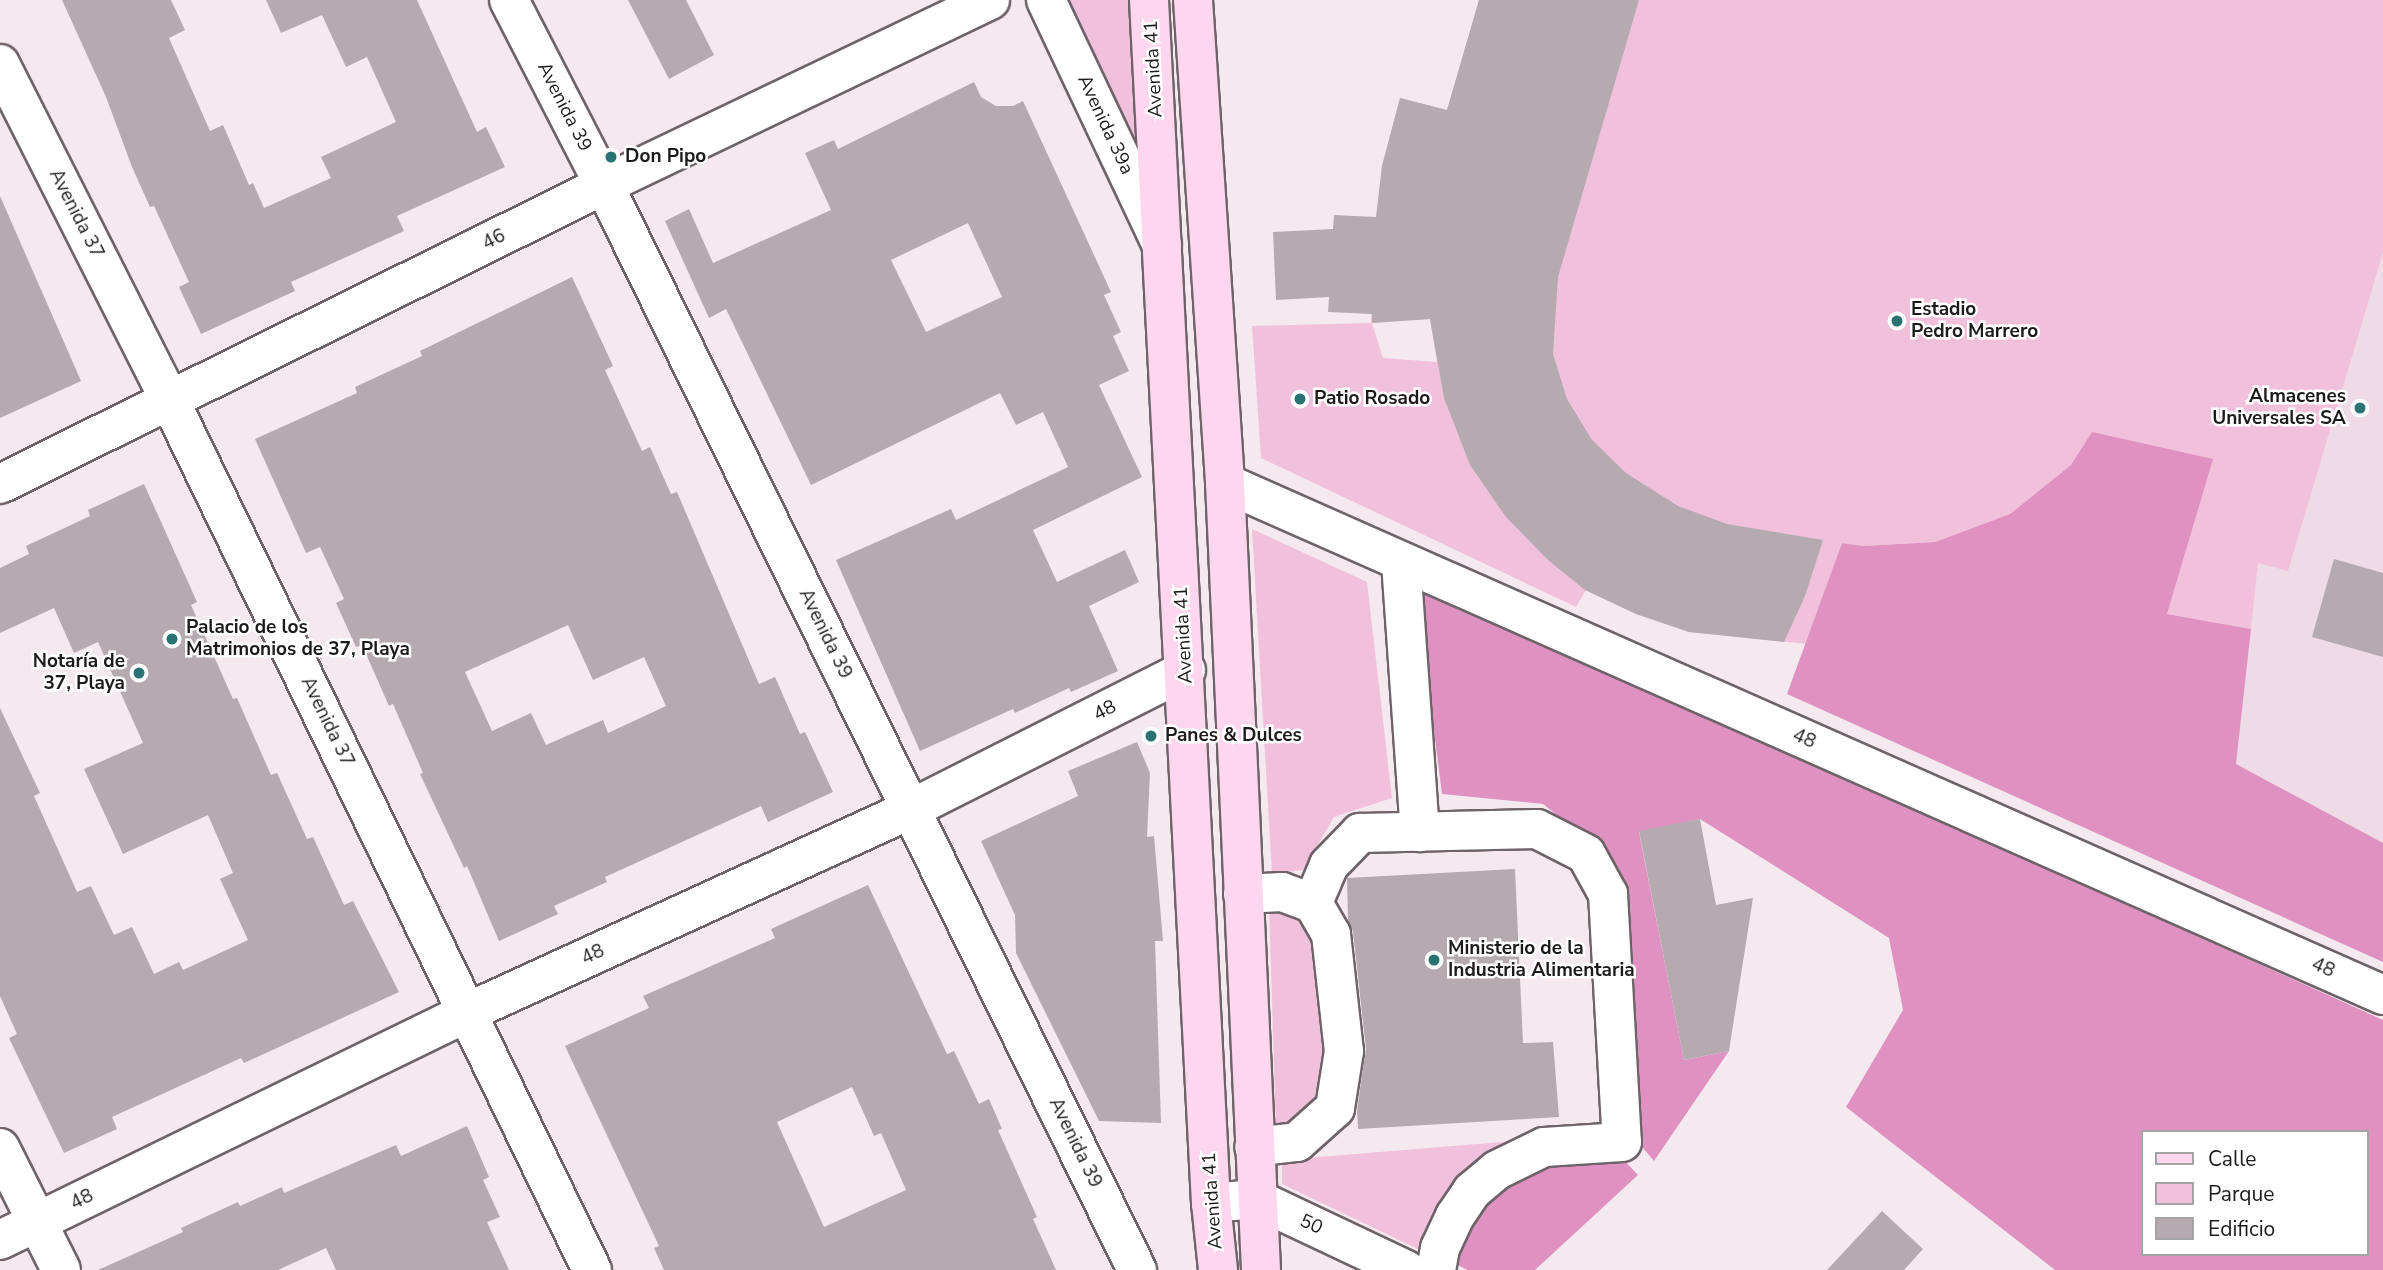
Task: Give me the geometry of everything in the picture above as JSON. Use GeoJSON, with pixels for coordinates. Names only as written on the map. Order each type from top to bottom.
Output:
{"type":"FeatureCollection","features":[{"type":"Feature","properties":{"kind":"main road","name":"Avenida 41"},"geometry":{"type":"LineString","coordinates":[[1149,0],[1186,670],[1211,1203],[1218,1270]]}},
{"type":"Feature","properties":{"kind":"main road"},"geometry":{"type":"LineString","coordinates":[[1193,0],[1225,484],[1261,1270]]}},
{"type":"Feature","properties":{"kind":"street","name":"Avenida 39"},"geometry":{"type":"LineString","coordinates":[[509,0],[604,185],[1137,1270]]}},
{"type":"Feature","properties":{"kind":"street","name":"46"},"geometry":{"type":"LineString","coordinates":[[0,484],[604,185],[990,0]]}},
{"type":"Feature","properties":{"kind":"street","name":"Avenida 39a"},"geometry":{"type":"LineString","coordinates":[[1046,0],[1164,251]]}},
{"type":"Feature","properties":{"kind":"street","name":"Avenida 37"},"geometry":{"type":"LineString","coordinates":[[0,64],[170,401],[592,1270]]}},
{"type":"Feature","properties":{"kind":"street","name":"48"},"geometry":{"type":"LineString","coordinates":[[1225,484],[2383,995]]}},
{"type":"Feature","properties":{"kind":"street"},"geometry":{"type":"LineString","coordinates":[[1402,562],[1420,832]]}},
{"type":"Feature","properties":{"kind":"street","name":"48"},"geometry":{"type":"LineString","coordinates":[[0,1240],[468,1012],[911,809],[1186,670]]}},
{"type":"Feature","properties":{"kind":"street"},"geometry":{"type":"LineString","coordinates":[[1313,903],[1329,865],[1360,833],[1537,829],[1586,854],[1608,894],[1622,1142],[1544,1147],[1497,1170],[1472,1191],[1455,1216],[1440,1248],[1436,1270]]}},
{"type":"Feature","properties":{"kind":"street"},"geometry":{"type":"LineString","coordinates":[[1242,894],[1282,892],[1313,903],[1331,934],[1344,1051],[1335,1108],[1297,1142],[1254,1147]]}},
{"type":"Feature","properties":{"kind":"street"},"geometry":{"type":"LineString","coordinates":[[0,1148],[61,1270]]}},
{"type":"Feature","properties":{"kind":"street"},"geometry":{"type":"LineString","coordinates":[[1211,1203],[1256,1199]]}},
{"type":"Feature","properties":{"kind":"street","name":"50"},"geometry":{"type":"LineString","coordinates":[[1256,1199],[1406,1270]]}},
{"type":"Feature","properties":{"kind":"shaded area","name":"Almacenes Universales SA"},"geometry":{"type":"Polygon","coordinates":[[[2383,253],[2383,843],[2236,764],[2258,562],[2288,570],[2383,253]]]}},
{"type":"Feature","properties":{"kind":"shaded area"},"geometry":{"type":"Polygon","coordinates":[[[2092,432],[2213,459],[2167,614],[2251,629],[2236,764],[2383,843],[2383,962],[1787,694],[1842,543],[1863,546],[1935,542],[2010,514],[2071,465],[2092,432]]]}},
{"type":"Feature","properties":{"kind":"shaded area"},"geometry":{"type":"Polygon","coordinates":[[[1415,581],[2383,1020],[2383,1270],[2055,1270],[1846,1107],[1903,1010],[1889,938],[1700,819],[1639,832],[1684,1060],[1729,1051],[1654,1161],[1631,1134],[1600,850],[1543,804],[1442,794],[1415,581]]]}},
{"type":"Feature","properties":{"kind":"shaded area"},"geometry":{"type":"Polygon","coordinates":[[[1617,1153],[1638,1175],[1535,1270],[1468,1270],[1444,1259],[1479,1198],[1548,1154],[1617,1153]]]}},
{"type":"Feature","properties":{"kind":"green space"},"geometry":{"type":"Polygon","coordinates":[[[1046,0],[1149,0],[1165,251],[1046,0]]]}},
{"type":"Feature","properties":{"kind":"green space","name":"Estadio Pedro Marrero"},"geometry":{"type":"Polygon","coordinates":[[[1479,0],[2383,0],[2383,253],[2288,571],[2258,563],[2251,629],[2167,614],[2093,432],[2071,465],[2010,514],[1935,542],[1863,546],[1842,543],[1808,644],[1689,632],[1636,614],[1586,590],[1576,607],[1261,458],[1252,326],[1371,323],[1374,239],[1382,166],[1400,98],[1447,110],[1479,0]],[[1430,319],[1372,323],[1383,358],[1437,362],[1430,319]]]}},
{"type":"Feature","properties":{"kind":"green space"},"geometry":{"type":"Polygon","coordinates":[[[1252,529],[1367,582],[1392,798],[1334,817],[1303,870],[1272,874],[1252,529]]]}},
{"type":"Feature","properties":{"kind":"green space"},"geometry":{"type":"Polygon","coordinates":[[[1269,907],[1302,922],[1320,960],[1328,1072],[1318,1104],[1289,1125],[1276,1127],[1269,907]]]}},
{"type":"Feature","properties":{"kind":"green space"},"geometry":{"type":"Polygon","coordinates":[[[1537,1139],[1424,1252],[1282,1184],[1282,1160],[1537,1139]]]}},
{"type":"Feature","properties":{"kind":"building"},"geometry":{"type":"Polygon","coordinates":[[[62,0],[171,0],[185,30],[169,38],[210,131],[223,125],[249,185],[253,183],[264,208],[331,178],[321,157],[396,122],[367,57],[346,67],[322,15],[281,33],[266,0],[417,0],[477,132],[486,127],[505,167],[397,216],[404,231],[291,282],[295,291],[201,334],[179,287],[189,282],[154,206],[150,207],[106,97],[62,0]]]}},
{"type":"Feature","properties":{"kind":"building"},"geometry":{"type":"Polygon","coordinates":[[[628,0],[686,0],[714,55],[669,79],[628,0]]]}},
{"type":"Feature","properties":{"kind":"building"},"geometry":{"type":"Polygon","coordinates":[[[1479,0],[1639,0],[1558,277],[1553,354],[1567,399],[1592,440],[1626,473],[1678,506],[1727,524],[1823,540],[1805,596],[1784,642],[1689,632],[1636,614],[1585,590],[1548,560],[1506,517],[1470,465],[1444,398],[1430,319],[1372,323],[1372,314],[1328,312],[1329,297],[1276,300],[1273,232],[1333,229],[1334,215],[1376,217],[1382,166],[1400,98],[1447,110],[1479,0]]]}},
{"type":"Feature","properties":{"kind":"building"},"geometry":{"type":"Polygon","coordinates":[[[974,82],[981,97],[996,106],[1013,106],[1023,101],[1111,292],[1104,295],[1121,332],[1113,336],[1129,371],[1099,385],[1142,477],[1033,530],[1057,582],[1125,550],[1139,582],[1089,606],[1118,671],[1071,692],[1069,688],[1015,713],[1013,709],[920,751],[836,560],[951,509],[956,520],[1068,467],[1043,412],[1016,425],[1000,393],[811,485],[726,309],[709,318],[665,221],[689,209],[713,263],[831,210],[805,153],[834,140],[838,149],[974,82]],[[968,223],[891,260],[926,332],[1002,297],[968,223]]]}},
{"type":"Feature","properties":{"kind":"building"},"geometry":{"type":"Polygon","coordinates":[[[0,196],[81,381],[0,418],[0,196]]]}},
{"type":"Feature","properties":{"kind":"building"},"geometry":{"type":"Polygon","coordinates":[[[572,277],[613,366],[605,370],[642,451],[650,447],[671,494],[677,492],[759,684],[775,677],[800,734],[805,732],[833,792],[768,822],[761,806],[605,877],[607,882],[554,906],[558,914],[499,941],[467,866],[464,868],[420,774],[423,773],[393,704],[389,706],[362,645],[356,647],[336,603],[344,599],[320,547],[306,553],[255,439],[357,393],[355,387],[422,356],[420,351],[572,277]],[[568,625],[465,672],[492,731],[531,713],[546,745],[603,720],[608,733],[666,706],[644,657],[593,680],[568,625]]]}},
{"type":"Feature","properties":{"kind":"building"},"geometry":{"type":"Polygon","coordinates":[[[144,484],[197,602],[191,605],[271,775],[277,773],[307,839],[313,837],[344,905],[353,901],[399,992],[244,1063],[241,1058],[112,1117],[117,1129],[64,1153],[9,1038],[17,1034],[0,996],[0,708],[40,793],[34,796],[77,892],[91,886],[114,935],[132,927],[154,974],[179,962],[183,970],[248,940],[220,879],[233,873],[208,815],[123,854],[84,769],[143,743],[98,642],[74,653],[54,608],[0,633],[0,568],[29,554],[26,546],[90,516],[88,510],[144,484]]]}},
{"type":"Feature","properties":{"kind":"building"},"geometry":{"type":"Polygon","coordinates":[[[2334,559],[2383,573],[2383,657],[2312,637],[2334,559]]]}},
{"type":"Feature","properties":{"kind":"building"},"geometry":{"type":"Polygon","coordinates":[[[1137,742],[1150,773],[1147,837],[1154,836],[1163,941],[1155,941],[1161,1123],[1099,1121],[1016,953],[1015,915],[981,841],[1078,796],[1068,771],[1137,742]]]}},
{"type":"Feature","properties":{"kind":"building"},"geometry":{"type":"Polygon","coordinates":[[[1700,819],[1716,905],[1753,898],[1729,1051],[1684,1060],[1639,831],[1700,819]]]}},
{"type":"Feature","properties":{"kind":"building","name":"Ministerio de la Industria Alimentaria"},"geometry":{"type":"Polygon","coordinates":[[[1515,869],[1523,1043],[1553,1042],[1559,1117],[1358,1129],[1357,1110],[1366,1049],[1353,932],[1348,919],[1347,878],[1515,869]]]}},
{"type":"Feature","properties":{"kind":"building"},"geometry":{"type":"Polygon","coordinates":[[[868,885],[947,1054],[954,1051],[979,1104],[989,1099],[1002,1129],[998,1130],[1037,1217],[1033,1219],[1056,1270],[664,1270],[654,1248],[659,1246],[565,1046],[649,1008],[643,996],[775,938],[771,929],[868,885]],[[852,1087],[777,1122],[824,1227],[906,1190],[881,1133],[874,1136],[852,1087]]]}},
{"type":"Feature","properties":{"kind":"building"},"geometry":{"type":"Polygon","coordinates":[[[467,1126],[489,1177],[483,1180],[500,1217],[487,1222],[509,1270],[336,1270],[326,1248],[278,1270],[98,1270],[183,1232],[181,1228],[238,1202],[240,1206],[282,1187],[284,1193],[396,1145],[401,1156],[467,1126]]]}},
{"type":"Feature","properties":{"kind":"building"},"geometry":{"type":"Polygon","coordinates":[[[1882,1211],[1923,1249],[1904,1270],[1827,1270],[1882,1211]]]}},
{"type":"Feature","properties":{"kind":"place","name":"Don Pipo"},"geometry":{"type":"Point","coordinates":[611,157]}},
{"type":"Feature","properties":{"kind":"place","name":"Estadio Pedro Marrero"},"geometry":{"type":"Point","coordinates":[1897,321]}},
{"type":"Feature","properties":{"kind":"place","name":"Patio Rosado"},"geometry":{"type":"Point","coordinates":[1300,399]}},
{"type":"Feature","properties":{"kind":"place","name":"Almacenes Universales SA"},"geometry":{"type":"Point","coordinates":[2360,408]}},
{"type":"Feature","properties":{"kind":"place","name":"Palacio de los Matrimonios de 37, Playa"},"geometry":{"type":"Point","coordinates":[172,639]}},
{"type":"Feature","properties":{"kind":"place","name":"Notaría de 37, Playa"},"geometry":{"type":"Point","coordinates":[139,673]}},
{"type":"Feature","properties":{"kind":"place","name":"Panes & Dulces"},"geometry":{"type":"Point","coordinates":[1151,736]}},
{"type":"Feature","properties":{"kind":"place","name":"Ministerio de la Industria Alimentaria"},"geometry":{"type":"Point","coordinates":[1434,960]}}]}
